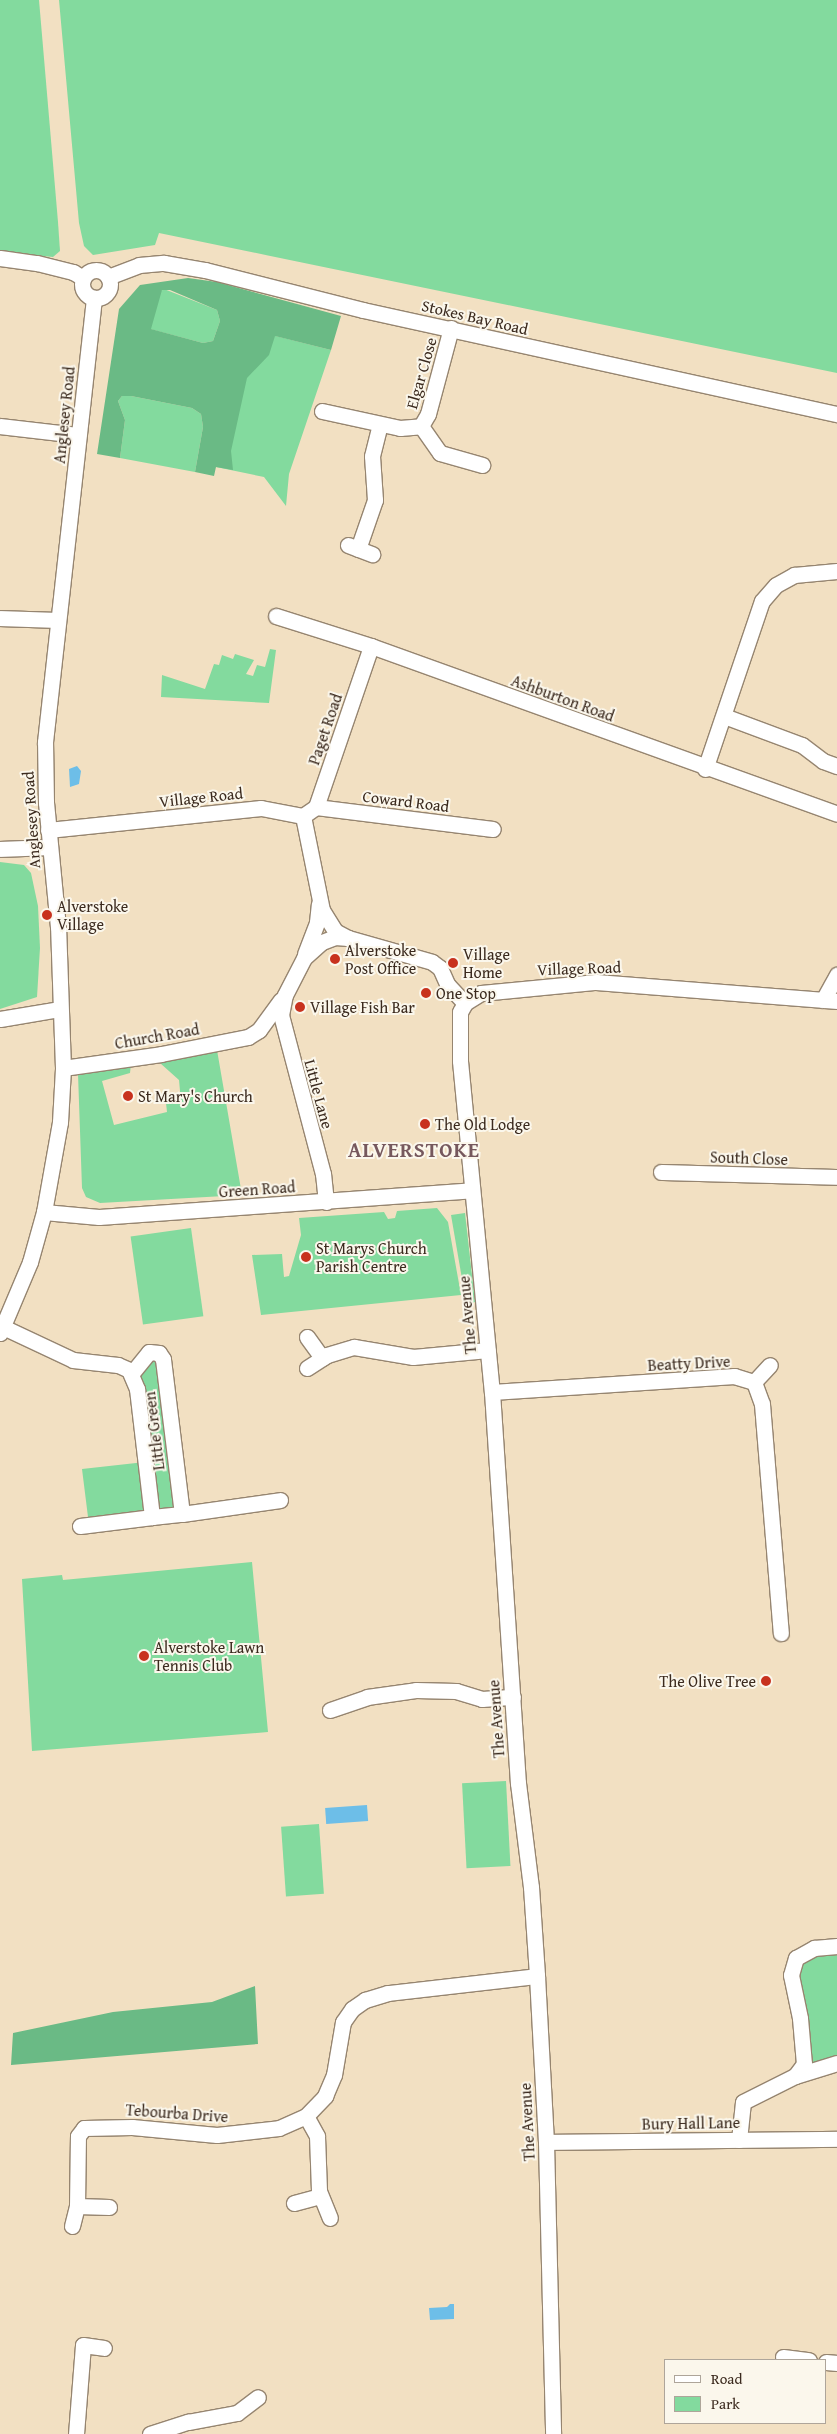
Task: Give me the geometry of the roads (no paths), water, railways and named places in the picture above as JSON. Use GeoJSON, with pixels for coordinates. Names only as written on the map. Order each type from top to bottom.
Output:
{"type":"FeatureCollection","features":[{"type":"Feature","properties":{"kind":"street"},"geometry":{"type":"LineString","coordinates":[[0,258],[37,263],[73,272],[83,278]]}},
{"type":"Feature","properties":{"kind":"street","name":"Stokes Bay Road"},"geometry":{"type":"LineString","coordinates":[[108,277],[139,265],[174,264],[837,414]]}},
{"type":"Feature","properties":{"kind":"street"},"geometry":{"type":"LineString","coordinates":[[98,270],[108,277],[110,286],[106,294],[94,298],[83,291],[83,278],[89,272],[98,270]]}},
{"type":"Feature","properties":{"kind":"street","name":"Anglesey Road"},"geometry":{"type":"LineString","coordinates":[[2,1330],[30,1262],[44,1212],[60,1122],[63,1068],[58,927],[48,830],[45,742],[58,620],[68,550],[78,435],[94,298]]}},
{"type":"Feature","properties":{"kind":"street","name":"Elgar Close"},"geometry":{"type":"LineString","coordinates":[[322,411],[405,429],[421,426],[428,414],[452,328]]}},
{"type":"Feature","properties":{"kind":"street"},"geometry":{"type":"LineString","coordinates":[[372,554],[353,547],[376,500],[372,456],[380,425]]}},
{"type":"Feature","properties":{"kind":"street"},"geometry":{"type":"LineString","coordinates":[[0,426],[78,435]]}},
{"type":"Feature","properties":{"kind":"street","name":"Elgar Close"},"geometry":{"type":"LineString","coordinates":[[421,426],[440,453],[482,465]]}},
{"type":"Feature","properties":{"kind":"street"},"geometry":{"type":"LineString","coordinates":[[706,769],[762,602],[776,585],[794,575],[837,572]]}},
{"type":"Feature","properties":{"kind":"street","name":"Ashburton Road"},"geometry":{"type":"LineString","coordinates":[[276,616],[371,646],[706,769],[837,814]]}},
{"type":"Feature","properties":{"kind":"street"},"geometry":{"type":"LineString","coordinates":[[0,618],[58,620]]}},
{"type":"Feature","properties":{"kind":"street","name":"Paget Road"},"geometry":{"type":"LineString","coordinates":[[316,807],[371,646]]}},
{"type":"Feature","properties":{"kind":"street"},"geometry":{"type":"LineString","coordinates":[[724,716],[802,744],[823,761],[837,766]]}},
{"type":"Feature","properties":{"kind":"street"},"geometry":{"type":"LineString","coordinates":[[316,807],[303,816],[319,900],[331,925],[348,938]]}},
{"type":"Feature","properties":{"kind":"street","name":"Coward Road"},"geometry":{"type":"LineString","coordinates":[[316,807],[492,829]]}},
{"type":"Feature","properties":{"kind":"street","name":"Village Road"},"geometry":{"type":"LineString","coordinates":[[48,830],[261,808],[303,816]]}},
{"type":"Feature","properties":{"kind":"street"},"geometry":{"type":"LineString","coordinates":[[0,849],[50,847]]}},
{"type":"Feature","properties":{"kind":"street"},"geometry":{"type":"LineString","coordinates":[[256,1033],[285,995],[304,958],[317,922],[319,900]]}},
{"type":"Feature","properties":{"kind":"street"},"geometry":{"type":"LineString","coordinates":[[304,958],[322,942],[335,937],[348,938],[432,962],[440,968],[448,984],[465,1003]]}},
{"type":"Feature","properties":{"kind":"street"},"geometry":{"type":"LineString","coordinates":[[830,1000],[837,975]]}},
{"type":"Feature","properties":{"kind":"street","name":"Village Road"},"geometry":{"type":"LineString","coordinates":[[465,1003],[481,993],[596,982],[830,1000]]}},
{"type":"Feature","properties":{"kind":"street","name":"Little Lane"},"geometry":{"type":"LineString","coordinates":[[285,995],[281,1012],[283,1024],[323,1174],[326,1202]]}},
{"type":"Feature","properties":{"kind":"street","name":"The Avenue"},"geometry":{"type":"LineString","coordinates":[[465,1003],[460,1012],[460,1061],[492,1392],[513,1697],[537,1976],[546,2142],[553,2434]]}},
{"type":"Feature","properties":{"kind":"street"},"geometry":{"type":"LineString","coordinates":[[0,1018],[60,1009]]}},
{"type":"Feature","properties":{"kind":"street","name":"Church Road"},"geometry":{"type":"LineString","coordinates":[[63,1068],[161,1054],[256,1033],[283,1024]]}},
{"type":"Feature","properties":{"kind":"street","name":"South Close"},"geometry":{"type":"LineString","coordinates":[[661,1172],[837,1177]]}},
{"type":"Feature","properties":{"kind":"street","name":"Green Road"},"geometry":{"type":"LineString","coordinates":[[44,1212],[99,1217],[472,1190]]}},
{"type":"Feature","properties":{"kind":"street","name":"Little Green"},"geometry":{"type":"LineString","coordinates":[[2,1330],[73,1360],[118,1365],[132,1373],[138,1396],[152,1517]]}},
{"type":"Feature","properties":{"kind":"street"},"geometry":{"type":"LineString","coordinates":[[307,1337],[322,1358]]}},
{"type":"Feature","properties":{"kind":"street"},"geometry":{"type":"LineString","coordinates":[[308,1368],[322,1358],[360,1347],[412,1357],[488,1350]]}},
{"type":"Feature","properties":{"kind":"street","name":"Little Green"},"geometry":{"type":"LineString","coordinates":[[132,1373],[146,1353],[155,1352],[163,1358],[182,1514]]}},
{"type":"Feature","properties":{"kind":"street"},"geometry":{"type":"LineString","coordinates":[[770,1366],[754,1382],[762,1404],[781,1632]]}},
{"type":"Feature","properties":{"kind":"street","name":"Beatty Drive"},"geometry":{"type":"LineString","coordinates":[[492,1392],[734,1376],[754,1382]]}},
{"type":"Feature","properties":{"kind":"street"},"geometry":{"type":"LineString","coordinates":[[80,1526],[280,1500]]}},
{"type":"Feature","properties":{"kind":"street"},"geometry":{"type":"LineString","coordinates":[[330,1710],[367,1697],[416,1690],[456,1691],[482,1699],[513,1697]]}},
{"type":"Feature","properties":{"kind":"street"},"geometry":{"type":"LineString","coordinates":[[795,2076],[804,2064],[791,1975],[796,1958],[814,1948],[837,1946]]}},
{"type":"Feature","properties":{"kind":"street","name":"Tebourba Drive"},"geometry":{"type":"LineString","coordinates":[[77,2206],[78,2136],[84,2128],[132,2127],[228,2135],[279,2128],[306,2116],[331,2085],[343,2022],[360,2003],[388,1993],[537,1976]]}},
{"type":"Feature","properties":{"kind":"street"},"geometry":{"type":"LineString","coordinates":[[739,2140],[743,2102],[795,2076],[837,2063]]}},
{"type":"Feature","properties":{"kind":"street"},"geometry":{"type":"LineString","coordinates":[[306,2116],[318,2142],[320,2196],[330,2218]]}},
{"type":"Feature","properties":{"kind":"street","name":"Bury Hall Lane"},"geometry":{"type":"LineString","coordinates":[[546,2142],[837,2139]]}},
{"type":"Feature","properties":{"kind":"street"},"geometry":{"type":"LineString","coordinates":[[294,2203],[320,2196]]}},
{"type":"Feature","properties":{"kind":"street"},"geometry":{"type":"LineString","coordinates":[[72,2226],[77,2206],[109,2207]]}},
{"type":"Feature","properties":{"kind":"street"},"geometry":{"type":"LineString","coordinates":[[76,2434],[83,2346],[104,2348]]}},
{"type":"Feature","properties":{"kind":"street"},"geometry":{"type":"LineString","coordinates":[[783,2358],[796,2359]]}},
{"type":"Feature","properties":{"kind":"street"},"geometry":{"type":"LineString","coordinates":[[150,2434],[188,2422],[237,2413],[258,2397]]}},
{"type":"Feature","properties":{"kind":"water"},"geometry":{"type":"Polygon","coordinates":[[[77,766],[81,771],[79,784],[70,787],[69,769],[77,766]]]}},
{"type":"Feature","properties":{"kind":"water"},"geometry":{"type":"Polygon","coordinates":[[[367,1805],[368,1821],[326,1824],[325,1808],[367,1805]]]}},
{"type":"Feature","properties":{"kind":"water"},"geometry":{"type":"Polygon","coordinates":[[[450,2304],[454,2304],[454,2319],[430,2320],[429,2308],[447,2307],[450,2304]]]}},
{"type":"Feature","properties":{"kind":"place","name":"Alverstoke Village"},"geometry":{"type":"Point","coordinates":[47,915]}},
{"type":"Feature","properties":{"kind":"place","name":"Alverstoke Post Office"},"geometry":{"type":"Point","coordinates":[335,959]}},
{"type":"Feature","properties":{"kind":"place","name":"Village Home"},"geometry":{"type":"Point","coordinates":[453,963]}},
{"type":"Feature","properties":{"kind":"place","name":"One Stop"},"geometry":{"type":"Point","coordinates":[426,993]}},
{"type":"Feature","properties":{"kind":"place","name":"Village Fish Bar"},"geometry":{"type":"Point","coordinates":[300,1007]}},
{"type":"Feature","properties":{"kind":"place","name":"St Mary's Church"},"geometry":{"type":"Point","coordinates":[128,1096]}},
{"type":"Feature","properties":{"kind":"place","name":"The Old Lodge"},"geometry":{"type":"Point","coordinates":[425,1124]}},
{"type":"Feature","properties":{"kind":"place","name":"St Marys Church Parish Centre"},"geometry":{"type":"Point","coordinates":[306,1257]}},
{"type":"Feature","properties":{"kind":"place","name":"Alverstoke Lawn Tennis Club"},"geometry":{"type":"Point","coordinates":[144,1656]}},
{"type":"Feature","properties":{"kind":"place","name":"The Olive Tree"},"geometry":{"type":"Point","coordinates":[766,1681]}},
{"type":"Feature","properties":{"kind":"district","name":"ALVERSTOKE"},"geometry":{"type":"Point","coordinates":[414,1150]}}]}
